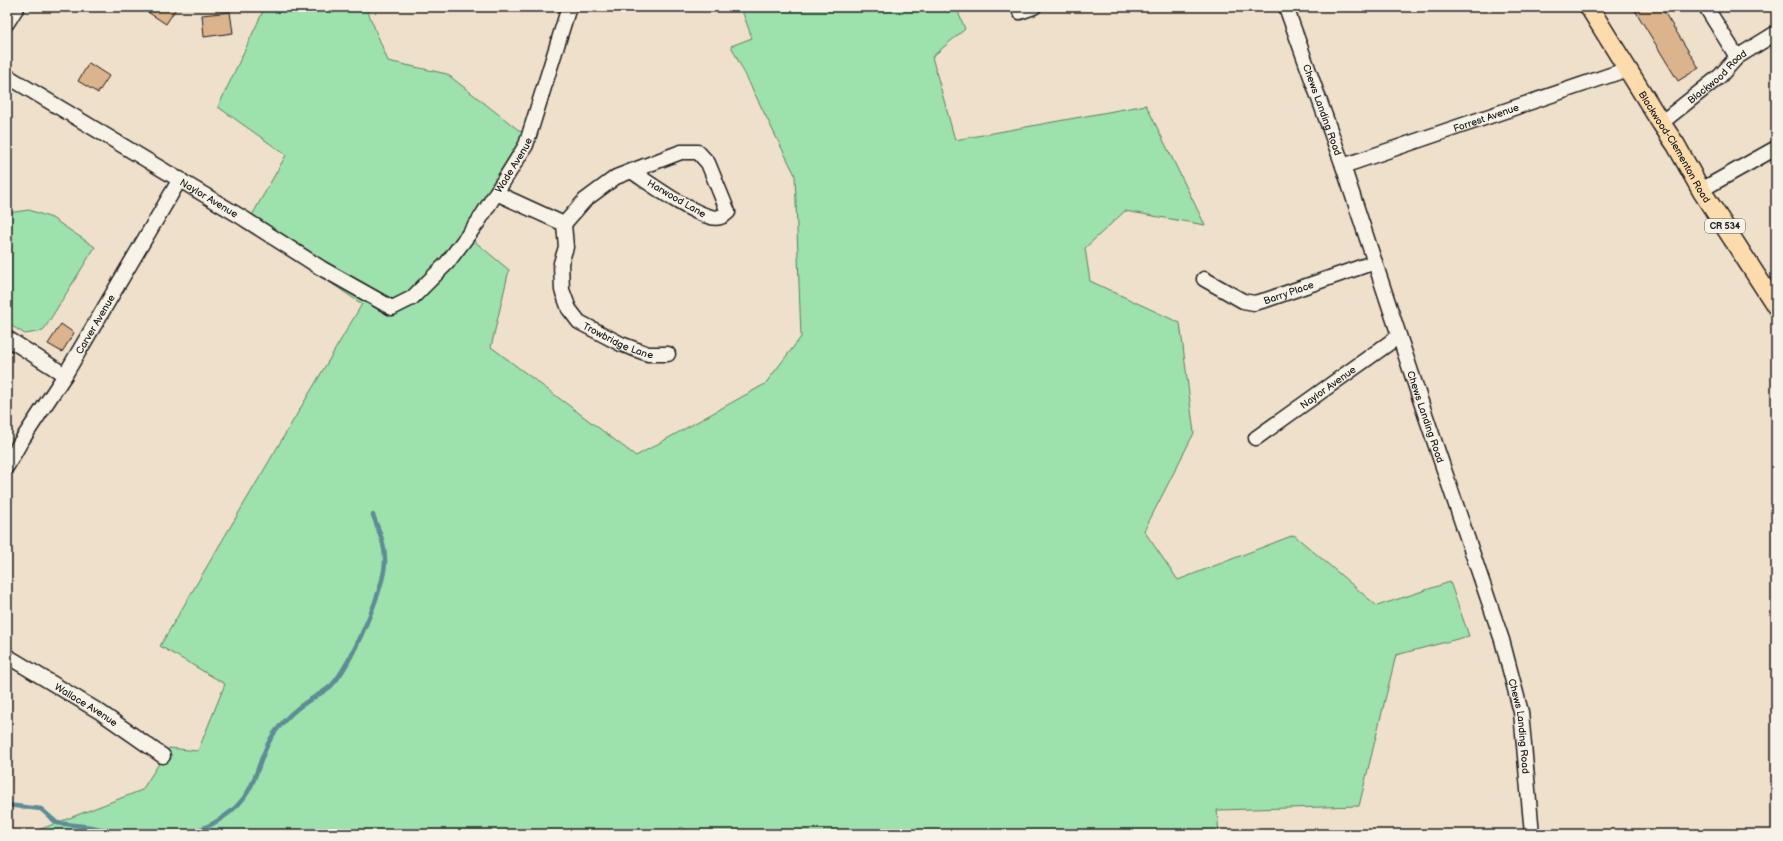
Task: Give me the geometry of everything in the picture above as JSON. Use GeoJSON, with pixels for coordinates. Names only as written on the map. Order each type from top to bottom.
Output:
{"type":"FeatureCollection","features":[{"type":"Feature","properties":{"kind":"main road","name":"Blackwood-Clementon Road"},"geometry":{"type":"LineString","coordinates":[[1589,7],[1660,123],[1676,145],[1701,190],[1776,306]]}},
{"type":"Feature","properties":{"kind":"street"},"geometry":{"type":"LineString","coordinates":[[7,23],[17,7]]}},
{"type":"Feature","properties":{"kind":"street","name":"Wade Avenue"},"geometry":{"type":"LineString","coordinates":[[412,298],[447,263],[478,222],[526,145],[569,7]]}},
{"type":"Feature","properties":{"kind":"street"},"geometry":{"type":"LineString","coordinates":[[1020,12],[1034,7]]}},
{"type":"Feature","properties":{"kind":"street","name":"Chews Landing Road"},"geometry":{"type":"LineString","coordinates":[[1286,7],[1343,166],[1502,640],[1521,712],[1532,834]]}},
{"type":"Feature","properties":{"kind":"street"},"geometry":{"type":"LineString","coordinates":[[1706,7],[1737,57]]}},
{"type":"Feature","properties":{"kind":"street","name":"Blackwood Road"},"geometry":{"type":"LineString","coordinates":[[1660,123],[1720,76],[1737,57],[1776,33]]}},
{"type":"Feature","properties":{"kind":"street","name":"Forrest Avenue"},"geometry":{"type":"LineString","coordinates":[[1343,166],[1628,69]]}},
{"type":"Feature","properties":{"kind":"street","name":"Naylor Avenue"},"geometry":{"type":"LineString","coordinates":[[7,76],[180,179],[321,268],[392,308],[412,298]]}},
{"type":"Feature","properties":{"kind":"street"},"geometry":{"type":"LineString","coordinates":[[1701,190],[1776,148]]}},
{"type":"Feature","properties":{"kind":"street","name":"Harwood Lane"},"geometry":{"type":"LineString","coordinates":[[564,224],[585,200],[616,177],[631,171],[681,152],[698,152],[708,162],[728,212],[722,217],[711,217],[693,210],[631,171]]}},
{"type":"Feature","properties":{"kind":"street","name":"Carver Avenue"},"geometry":{"type":"LineString","coordinates":[[7,466],[20,443],[65,375],[180,179]]}},
{"type":"Feature","properties":{"kind":"street"},"geometry":{"type":"LineString","coordinates":[[496,193],[564,224]]}},
{"type":"Feature","properties":{"kind":"street","name":"Trowbridge Lane"},"geometry":{"type":"LineString","coordinates":[[564,224],[566,247],[561,263],[562,290],[569,309],[579,322],[621,344],[648,354],[668,354]]}},
{"type":"Feature","properties":{"kind":"street","name":"Barry Place"},"geometry":{"type":"LineString","coordinates":[[1204,279],[1243,301],[1254,303],[1375,262]]}},
{"type":"Feature","properties":{"kind":"street","name":"Naylor Avenue"},"geometry":{"type":"LineString","coordinates":[[1256,438],[1399,336]]}},
{"type":"Feature","properties":{"kind":"street"},"geometry":{"type":"LineString","coordinates":[[7,338],[65,375]]}},
{"type":"Feature","properties":{"kind":"street","name":"Wallace Avenue"},"geometry":{"type":"LineString","coordinates":[[7,656],[100,712],[163,756]]}},
{"type":"Feature","properties":{"kind":"green space"},"geometry":{"type":"Polygon","coordinates":[[[265,7],[366,7],[388,61],[447,74],[525,135],[473,240],[509,270],[491,347],[636,456],[765,384],[801,337],[795,175],[731,46],[752,38],[741,8],[956,7],[965,29],[932,57],[955,140],[1146,105],[1205,225],[1125,211],[1085,248],[1090,281],[1180,323],[1194,433],[1144,531],[1178,580],[1294,535],[1377,606],[1450,582],[1469,636],[1396,655],[1359,806],[1217,810],[1219,834],[693,834],[681,827],[676,834],[296,834],[287,829],[284,834],[28,834],[142,790],[169,748],[198,751],[225,684],[160,646],[362,304],[246,226],[286,155],[218,107],[265,7]]]}},
{"type":"Feature","properties":{"kind":"green space"},"geometry":{"type":"Polygon","coordinates":[[[29,210],[52,218],[95,247],[43,331],[25,334],[7,323],[7,213],[29,210]]]}},
{"type":"Feature","properties":{"kind":"building"},"geometry":{"type":"Polygon","coordinates":[[[140,7],[177,7],[166,24],[140,7]]]}},
{"type":"Feature","properties":{"kind":"building"},"geometry":{"type":"Polygon","coordinates":[[[1633,7],[1661,7],[1699,68],[1678,81],[1633,7]]]}},
{"type":"Feature","properties":{"kind":"building"},"geometry":{"type":"Polygon","coordinates":[[[230,12],[233,33],[204,37],[202,15],[230,12]]]}},
{"type":"Feature","properties":{"kind":"building"},"geometry":{"type":"Polygon","coordinates":[[[89,63],[109,76],[98,93],[78,81],[89,63]]]}},
{"type":"Feature","properties":{"kind":"building"},"geometry":{"type":"Polygon","coordinates":[[[61,324],[74,333],[62,352],[48,344],[61,324]]]}},
{"type":"Feature","properties":{"kind":"waterway"},"geometry":{"type":"LineString","coordinates":[[185,834],[213,824],[230,812],[244,798],[249,790],[267,746],[275,732],[286,719],[299,708],[331,686],[348,662],[366,626],[380,588],[384,571],[384,547],[373,515]]}},
{"type":"Feature","properties":{"kind":"waterway"},"geometry":{"type":"LineString","coordinates":[[7,805],[41,809],[57,823],[91,827],[123,834]]}}]}
